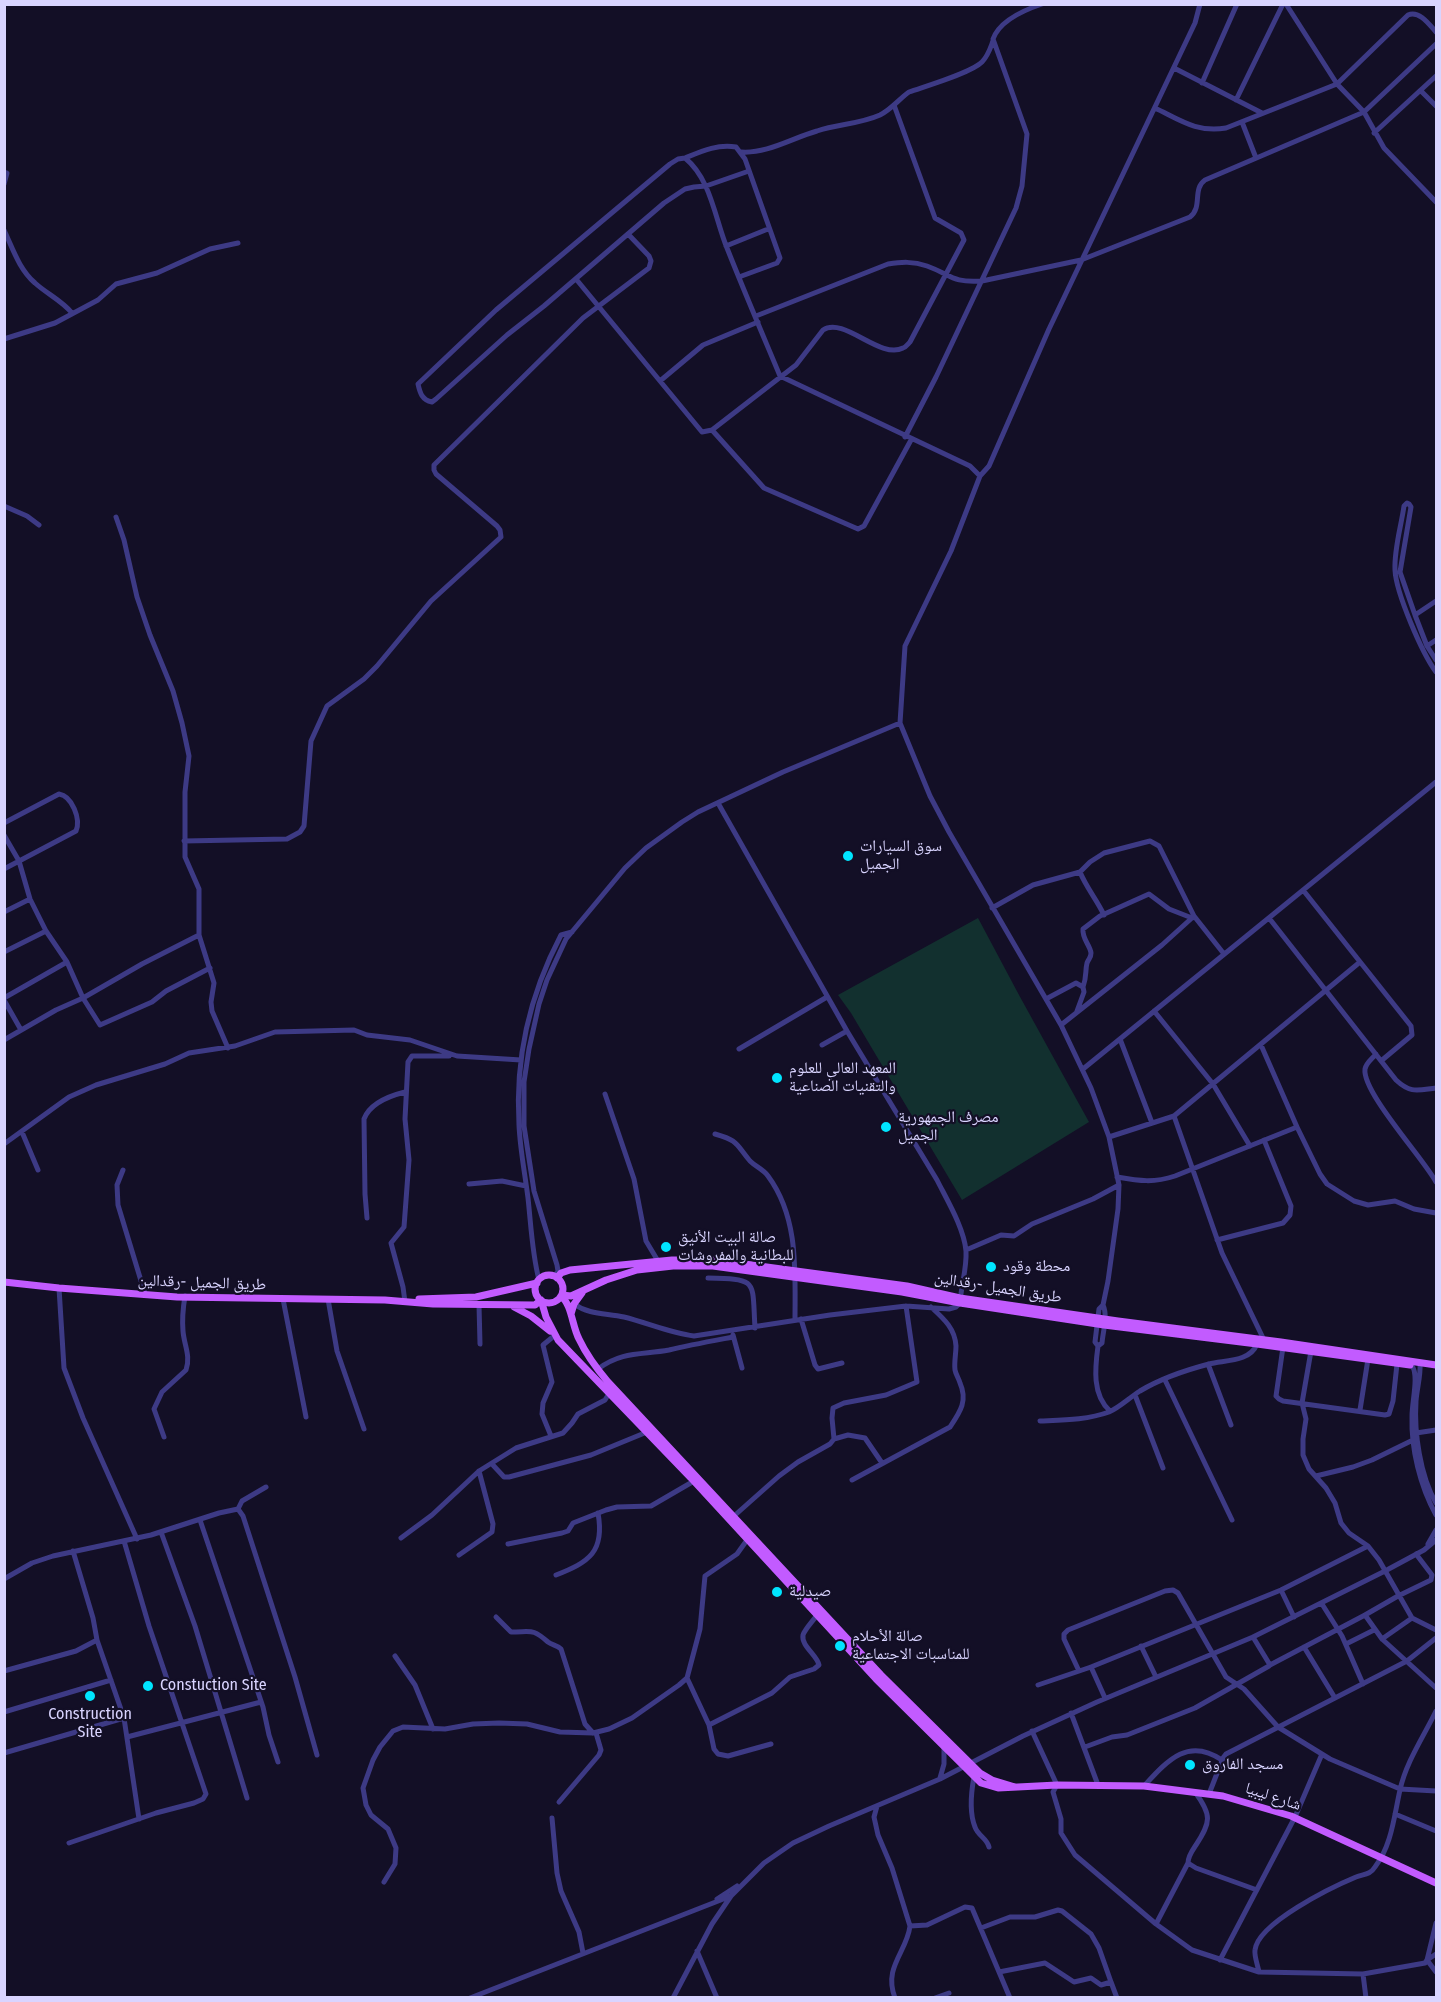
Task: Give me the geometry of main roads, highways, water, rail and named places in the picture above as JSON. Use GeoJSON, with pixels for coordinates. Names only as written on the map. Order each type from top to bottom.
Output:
{"type":"FeatureCollection","features":[{"type":"Feature","properties":{"kind":"main road","name":"طريق الجميل -رقدالين"},"geometry":{"type":"LineString","coordinates":[[556,1277],[566,1270],[658,1261],[715,1260],[795,1274]]}},
{"type":"Feature","properties":{"kind":"main road","name":"طريق الجميل -رقدالين"},"geometry":{"type":"LineString","coordinates":[[561,1295],[571,1296],[613,1277],[637,1270],[674,1266],[713,1266],[907,1286],[960,1301],[1437,1367]]}},
{"type":"Feature","properties":{"kind":"main road"},"geometry":{"type":"LineString","coordinates":[[402,1300],[476,1297],[538,1281],[547,1275],[556,1277],[562,1285],[561,1295],[567,1303],[580,1342],[610,1392],[817,1615],[944,1747],[986,1778],[1018,1787]]}},
{"type":"Feature","properties":{"kind":"main road"},"geometry":{"type":"LineString","coordinates":[[538,1281],[536,1293],[556,1338]]}},
{"type":"Feature","properties":{"kind":"main road","name":"طريق الجميل -رقدالين"},"geometry":{"type":"LineString","coordinates":[[4,1282],[185,1296],[402,1300]]}},
{"type":"Feature","properties":{"kind":"main road"},"geometry":{"type":"LineString","coordinates":[[571,1320],[574,1304],[579,1295],[588,1288]]}},
{"type":"Feature","properties":{"kind":"main road"},"geometry":{"type":"LineString","coordinates":[[541,1300],[552,1302],[561,1295]]}},
{"type":"Feature","properties":{"kind":"main road"},"geometry":{"type":"LineString","coordinates":[[402,1300],[533,1306],[541,1300]]}},
{"type":"Feature","properties":{"kind":"main road"},"geometry":{"type":"LineString","coordinates":[[512,1306],[537,1320],[606,1384],[734,1516],[967,1765],[974,1777],[990,1787],[1018,1787]]}},
{"type":"Feature","properties":{"kind":"main road","name":"طريق الجميل -رقدالين"},"geometry":{"type":"LineString","coordinates":[[1261,1342],[1311,1352],[1412,1366],[1420,1365]]}},
{"type":"Feature","properties":{"kind":"main road","name":"شارع ليبيا"},"geometry":{"type":"LineString","coordinates":[[1018,1787],[1144,1786],[1223,1796],[1295,1817],[1437,1883]]}},
{"type":"Feature","properties":{"kind":"place","name":"سوق السيارات الجميل"},"geometry":{"type":"Point","coordinates":[848,856]}},
{"type":"Feature","properties":{"kind":"place","name":"المعهد العالي للعلوم والتقنيات الصناعية"},"geometry":{"type":"Point","coordinates":[777,1078]}},
{"type":"Feature","properties":{"kind":"place","name":"مصرف الجمهورية الجميل"},"geometry":{"type":"Point","coordinates":[886,1127]}},
{"type":"Feature","properties":{"kind":"place","name":"صالة البيت الأنيق للبطانية والمفروشات"},"geometry":{"type":"Point","coordinates":[666,1247]}},
{"type":"Feature","properties":{"kind":"place","name":"محطة وقود"},"geometry":{"type":"Point","coordinates":[991,1267]}},
{"type":"Feature","properties":{"kind":"place","name":"صيدلية"},"geometry":{"type":"Point","coordinates":[777,1592]}},
{"type":"Feature","properties":{"kind":"place","name":"صالة الأحلام للمناسبات الاجتماعية"},"geometry":{"type":"Point","coordinates":[840,1646]}},
{"type":"Feature","properties":{"kind":"place","name":"Constuction Site"},"geometry":{"type":"Point","coordinates":[148,1686]}},
{"type":"Feature","properties":{"kind":"place","name":"Construction Site"},"geometry":{"type":"Point","coordinates":[90,1696]}},
{"type":"Feature","properties":{"kind":"place","name":"مسجد الفاروق"},"geometry":{"type":"Point","coordinates":[1190,1765]}}]}
